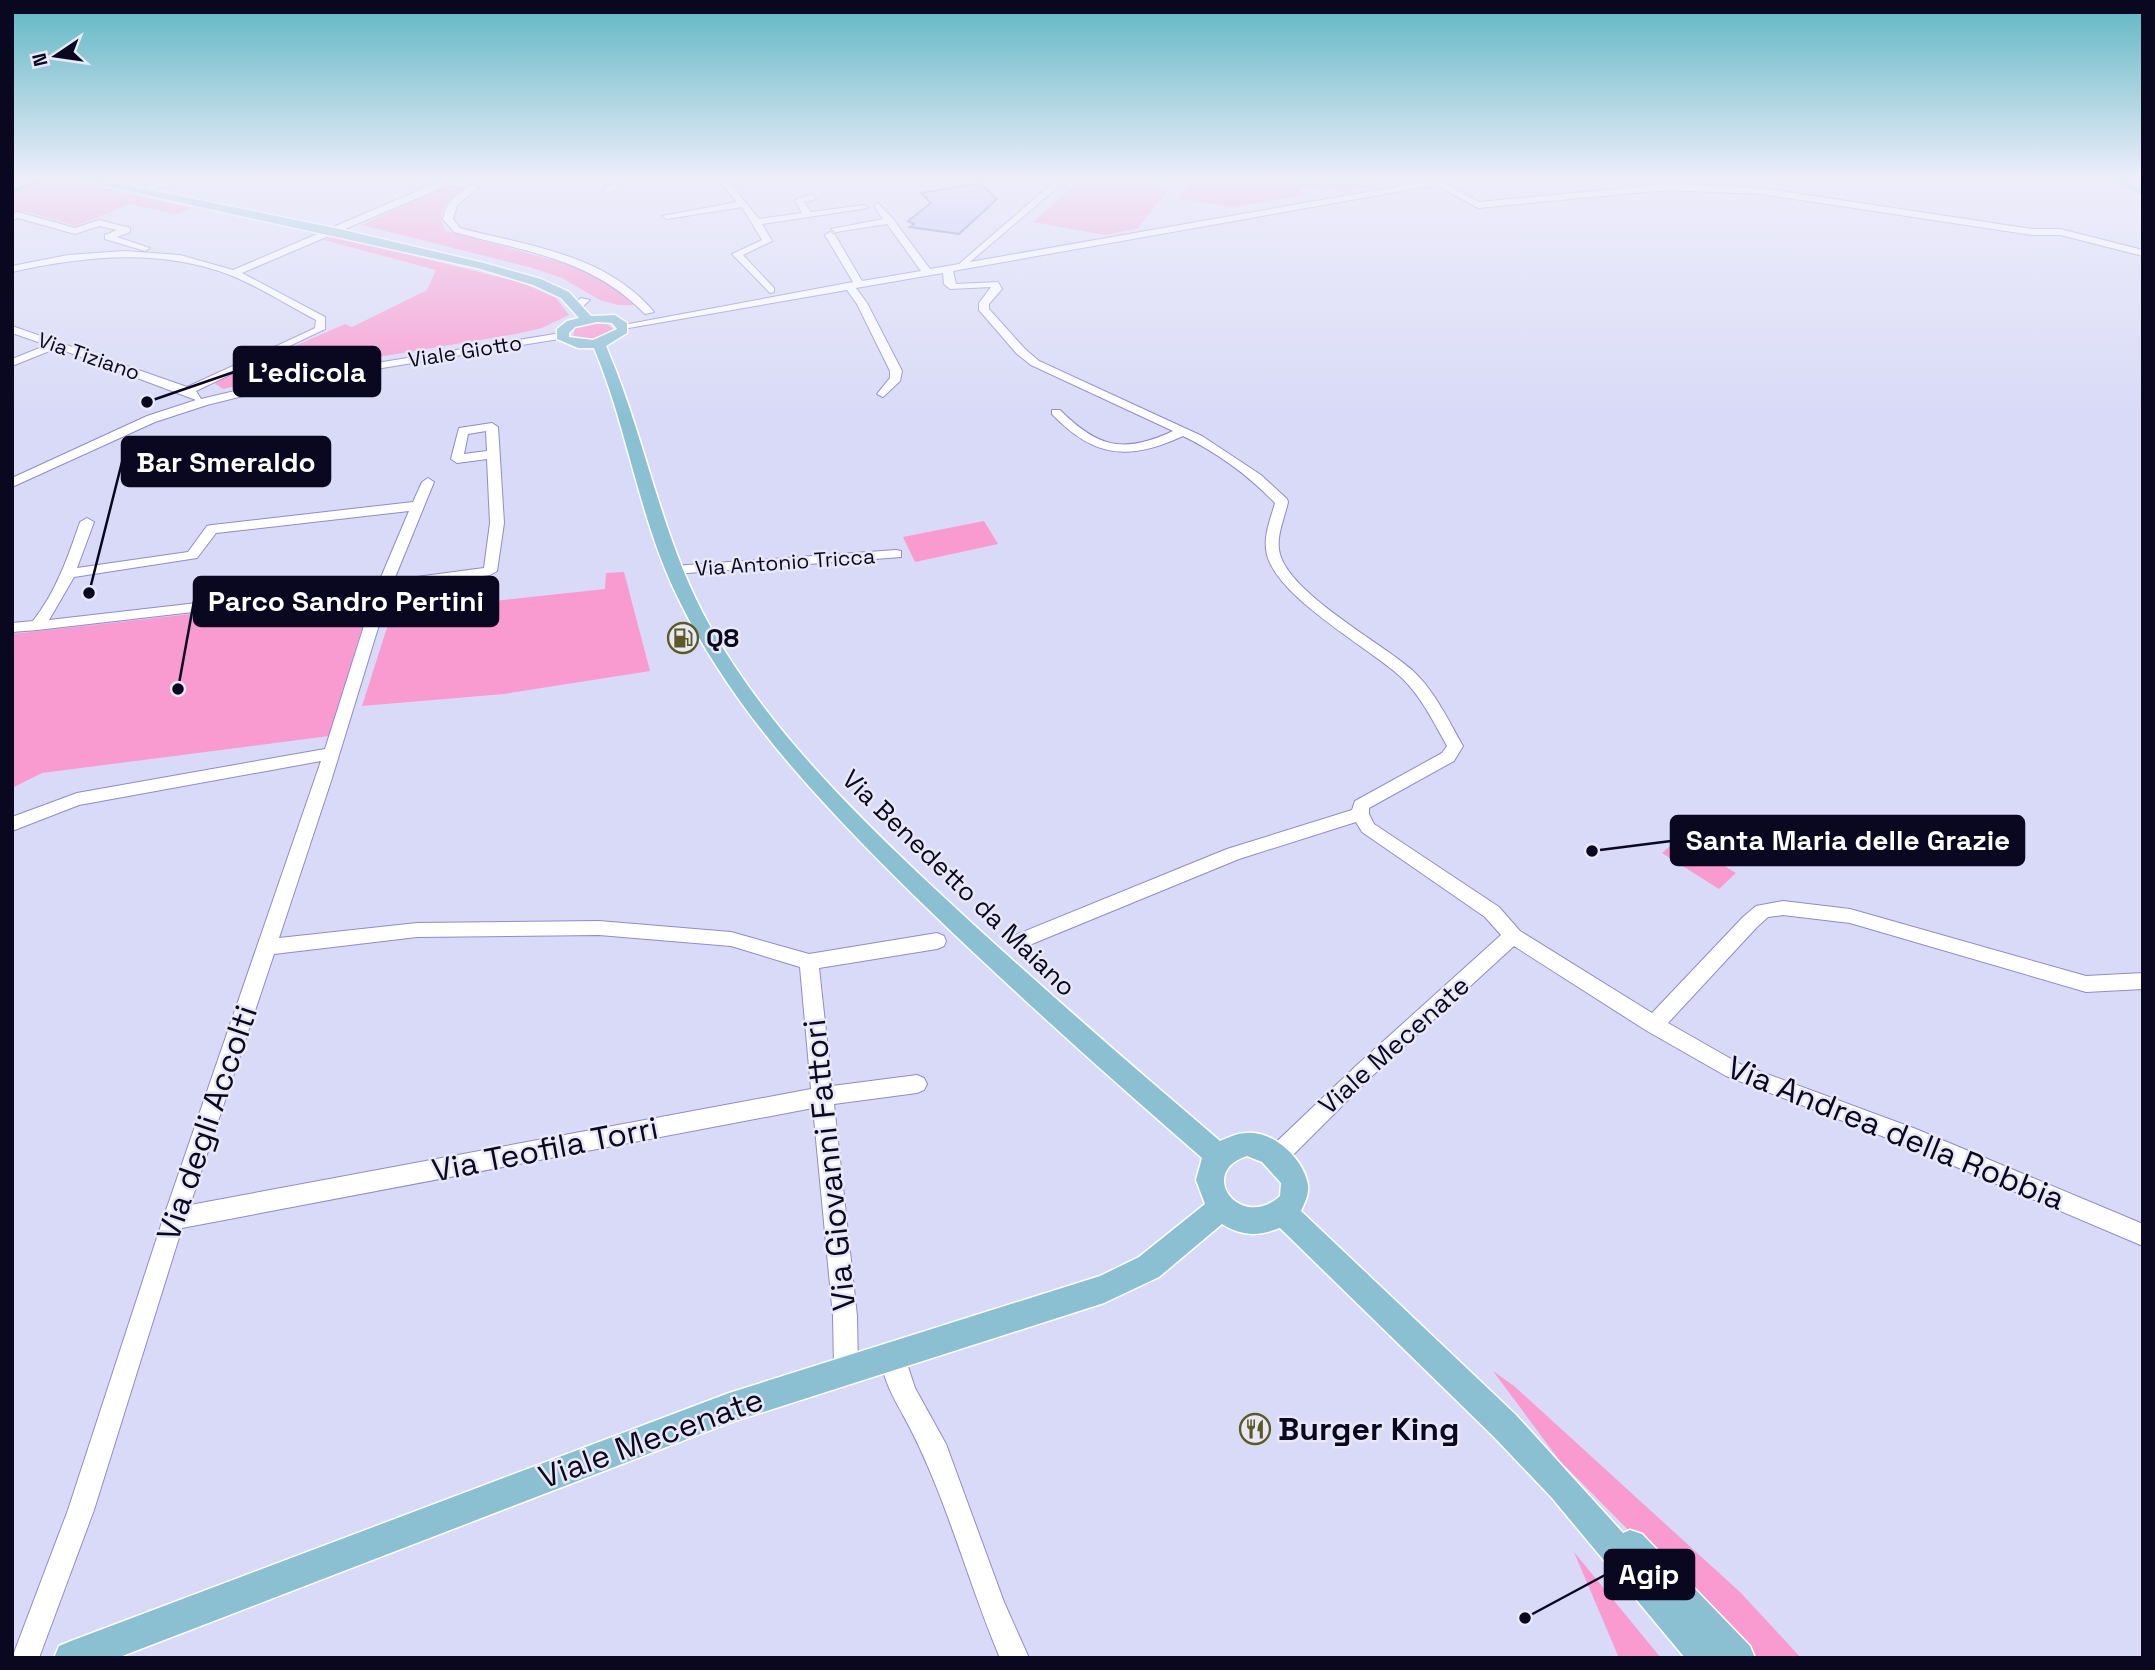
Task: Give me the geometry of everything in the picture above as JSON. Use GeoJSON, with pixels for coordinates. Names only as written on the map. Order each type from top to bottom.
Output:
{"type":"FeatureCollection","features":[{"type":"Feature","properties":{"kind":"main road"},"geometry":{"type":"LineString","coordinates":[[450,258],[537,282],[581,303],[587,319]]}},
{"type":"Feature","properties":{"kind":"main road"},"geometry":{"type":"LineString","coordinates":[[587,319],[615,319],[623,326],[615,338],[598,343],[572,343],[561,335],[565,328],[587,319]]}},
{"type":"Feature","properties":{"kind":"main road","name":"Via Benedetto da Maiano"},"geometry":{"type":"LineString","coordinates":[[598,343],[626,414],[674,570],[702,628],[743,690],[790,752],[862,833],[978,944],[1218,1156]]}},
{"type":"Feature","properties":{"kind":"main road"},"geometry":{"type":"LineString","coordinates":[[1247,1144],[1258,1145],[1279,1156],[1291,1173],[1294,1183],[1293,1194],[1283,1212],[1264,1221],[1253,1222],[1241,1220],[1221,1208],[1214,1198],[1209,1175],[1218,1156],[1236,1145],[1247,1144]]}},
{"type":"Feature","properties":{"kind":"main road","name":"Viale Mecenate"},"geometry":{"type":"LineString","coordinates":[[71,1658],[729,1408],[846,1368],[1104,1289],[1149,1267],[1221,1208]]}},
{"type":"Feature","properties":{"kind":"main road"},"geometry":{"type":"LineString","coordinates":[[1283,1212],[1371,1294],[1563,1488],[1708,1658]]}},
{"type":"Feature","properties":{"kind":"main road"},"geometry":{"type":"LineString","coordinates":[[1563,1488],[1653,1613],[1690,1658]]}},
{"type":"Feature","properties":{"kind":"main road"},"geometry":{"type":"LineString","coordinates":[[1563,1488],[1619,1534],[1738,1658]]}},
{"type":"Feature","properties":{"kind":"street"},"geometry":{"type":"LineString","coordinates":[[33,264],[50,258]]}},
{"type":"Feature","properties":{"kind":"street"},"geometry":{"type":"LineString","coordinates":[[12,269],[77,258]]}},
{"type":"Feature","properties":{"kind":"street"},"geometry":{"type":"LineString","coordinates":[[179,258],[234,273],[321,319],[322,324],[313,333],[188,391]]}},
{"type":"Feature","properties":{"kind":"street"},"geometry":{"type":"LineString","coordinates":[[234,273],[270,258]]}},
{"type":"Feature","properties":{"kind":"street"},"geometry":{"type":"LineString","coordinates":[[556,258],[599,270],[621,283],[649,312]]}},
{"type":"Feature","properties":{"kind":"street"},"geometry":{"type":"LineString","coordinates":[[741,258],[770,290]]}},
{"type":"Feature","properties":{"kind":"street"},"geometry":{"type":"LineString","coordinates":[[843,258],[896,371],[896,379],[883,394]]}},
{"type":"Feature","properties":{"kind":"street"},"geometry":{"type":"LineString","coordinates":[[917,258],[926,271]]}},
{"type":"Feature","properties":{"kind":"street"},"geometry":{"type":"LineString","coordinates":[[964,258],[954,266],[948,284],[954,287],[995,285],[997,289],[984,303],[984,310],[993,315],[1024,356],[1086,389],[1182,432],[1247,469],[1283,502],[1271,547],[1285,575],[1317,606],[1370,642],[1410,677],[1455,746],[1448,757],[1361,806],[1360,814],[1233,854],[1020,941]]}},
{"type":"Feature","properties":{"kind":"street"},"geometry":{"type":"LineString","coordinates":[[623,326],[1002,258]]}},
{"type":"Feature","properties":{"kind":"street","name":"Via Tiziano"},"geometry":{"type":"LineString","coordinates":[[12,329],[188,391],[203,402]]}},
{"type":"Feature","properties":{"kind":"street","name":"Viale Giotto"},"geometry":{"type":"LineString","coordinates":[[12,484],[151,419],[203,402],[303,378],[561,335]]}},
{"type":"Feature","properties":{"kind":"street"},"geometry":{"type":"LineString","coordinates":[[12,363],[58,344]]}},
{"type":"Feature","properties":{"kind":"street"},"geometry":{"type":"LineString","coordinates":[[1056,412],[1075,431],[1114,449],[1135,450],[1153,446],[1182,432]]}},
{"type":"Feature","properties":{"kind":"street"},"geometry":{"type":"LineString","coordinates":[[12,628],[384,586],[490,571],[497,523],[494,454]]}},
{"type":"Feature","properties":{"kind":"street","name":"Via degli Accolti"},"geometry":{"type":"LineString","coordinates":[[24,1658],[80,1510],[174,1219],[331,754],[384,586],[415,506],[428,482]]}},
{"type":"Feature","properties":{"kind":"street"},"geometry":{"type":"LineString","coordinates":[[69,573],[192,555],[212,529],[415,506]]}},
{"type":"Feature","properties":{"kind":"street"},"geometry":{"type":"LineString","coordinates":[[37,626],[52,608],[69,573],[87,522]]}},
{"type":"Feature","properties":{"kind":"street","name":"Via Antonio Tricca"},"geometry":{"type":"LineString","coordinates":[[674,570],[896,554]]}},
{"type":"Feature","properties":{"kind":"street"},"geometry":{"type":"LineString","coordinates":[[12,825],[28,816],[77,799],[331,754]]}},
{"type":"Feature","properties":{"kind":"street","name":"Via Andrea della Robbia"},"geometry":{"type":"LineString","coordinates":[[1360,814],[1368,828],[1492,912],[1513,936],[1654,1025],[1732,1070],[1908,1136],[2143,1235]]}},
{"type":"Feature","properties":{"kind":"street"},"geometry":{"type":"LineString","coordinates":[[1654,1025],[1763,911],[1783,908],[1850,916],[2086,984],[2143,981]]}},
{"type":"Feature","properties":{"kind":"street"},"geometry":{"type":"LineString","coordinates":[[266,947],[416,930],[599,928],[732,939],[809,962],[937,941]]}},
{"type":"Feature","properties":{"kind":"street","name":"Viale Mecenate"},"geometry":{"type":"LineString","coordinates":[[1279,1156],[1354,1080],[1513,936]]}},
{"type":"Feature","properties":{"kind":"street","name":"Via Giovanni Fattori"},"geometry":{"type":"LineString","coordinates":[[809,962],[845,1316],[846,1368]]}},
{"type":"Feature","properties":{"kind":"street","name":"Via Teofila Torri"},"geometry":{"type":"LineString","coordinates":[[174,1219],[821,1097],[917,1084]]}},
{"type":"Feature","properties":{"kind":"street"},"geometry":{"type":"LineString","coordinates":[[892,1354],[904,1393],[933,1444],[992,1606],[1015,1658]]}},
{"type":"Feature","properties":{"kind":"shaded area"},"geometry":{"type":"Polygon","coordinates":[[[391,258],[422,258],[523,283],[556,298],[569,315],[542,328],[516,334],[318,367],[223,389],[213,382],[345,324],[352,327],[427,290],[436,270],[391,258]]]}},
{"type":"Feature","properties":{"kind":"shaded area"},"geometry":{"type":"Polygon","coordinates":[[[493,258],[545,258],[586,269],[607,279],[637,305],[618,305],[600,300],[562,278],[493,258]]]}},
{"type":"Feature","properties":{"kind":"shaded area"},"geometry":{"type":"Polygon","coordinates":[[[594,322],[607,323],[614,330],[595,340],[573,337],[575,328],[594,322]]]}},
{"type":"Feature","properties":{"kind":"shaded area"},"geometry":{"type":"Polygon","coordinates":[[[984,521],[998,544],[915,562],[903,537],[984,521]]]}},
{"type":"Feature","properties":{"kind":"shaded area"},"geometry":{"type":"Polygon","coordinates":[[[624,572],[650,671],[504,694],[362,706],[392,612],[605,589],[606,573],[624,572]]]}},
{"type":"Feature","properties":{"kind":"shaded area"},"geometry":{"type":"Polygon","coordinates":[[[351,596],[369,606],[329,736],[42,773],[12,788],[12,634],[351,596]]]}},
{"type":"Feature","properties":{"kind":"shaded area"},"geometry":{"type":"Polygon","coordinates":[[[1679,838],[1736,873],[1719,889],[1662,853],[1679,838]]]}},
{"type":"Feature","properties":{"kind":"shaded area"},"geometry":{"type":"Polygon","coordinates":[[[1493,1371],[1514,1386],[1741,1593],[1801,1658],[1755,1658],[1560,1461],[1493,1371]]]}},
{"type":"Feature","properties":{"kind":"shaded area"},"geometry":{"type":"Polygon","coordinates":[[[1574,1552],[1661,1658],[1619,1658],[1574,1552]]]}},
{"type":"Feature","properties":{"kind":"place","name":"L'edicola"},"geometry":{"type":"Point","coordinates":[147,402]}},
{"type":"Feature","properties":{"kind":"place","name":"Bar Smeraldo"},"geometry":{"type":"Point","coordinates":[89,593]}},
{"type":"Feature","properties":{"kind":"place","name":"Q8"},"geometry":{"type":"Point","coordinates":[683,638]}},
{"type":"Feature","properties":{"kind":"place","name":"Parco Sandro Pertini"},"geometry":{"type":"Point","coordinates":[178,689]}},
{"type":"Feature","properties":{"kind":"place","name":"Santa Maria delle Grazie"},"geometry":{"type":"Point","coordinates":[1592,851]}},
{"type":"Feature","properties":{"kind":"place","name":"Burger King"},"geometry":{"type":"Point","coordinates":[1255,1429]}},
{"type":"Feature","properties":{"kind":"place","name":"Agip"},"geometry":{"type":"Point","coordinates":[1525,1618]}}]}
